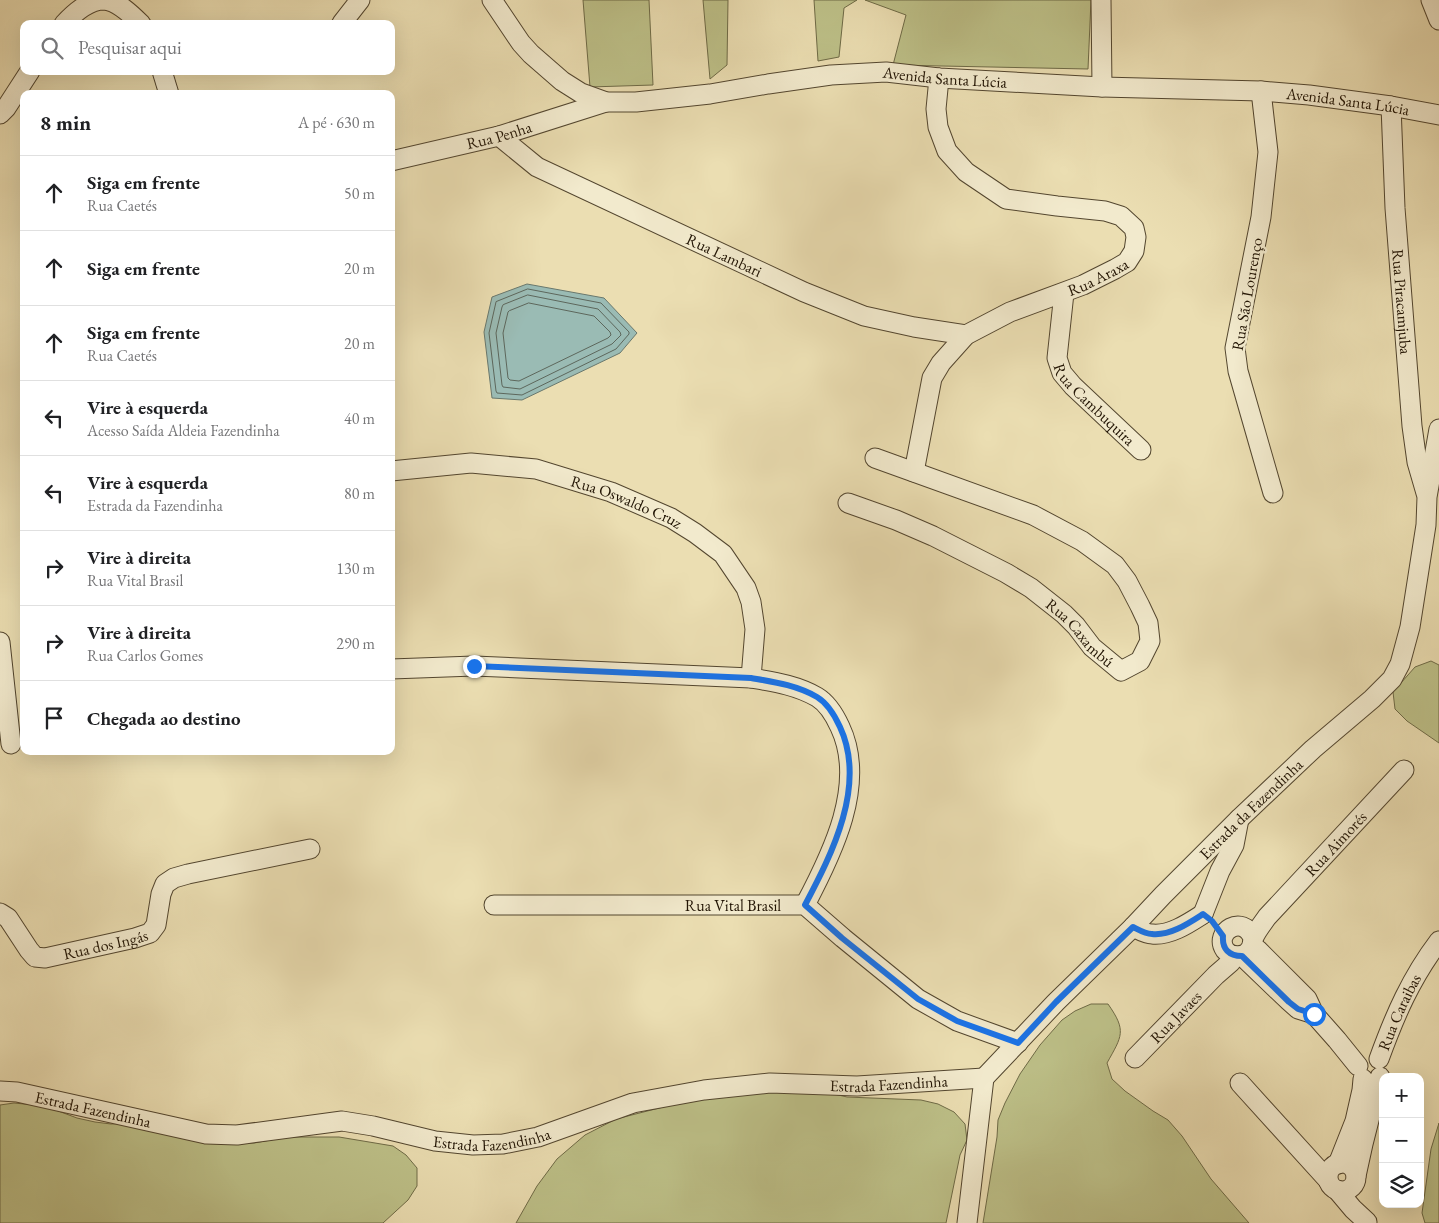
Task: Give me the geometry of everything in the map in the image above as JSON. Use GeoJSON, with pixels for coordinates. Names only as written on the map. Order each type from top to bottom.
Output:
{"type":"FeatureCollection","features":[{"type":"Feature","properties":{"kind":"street"},"geometry":{"type":"LineString","coordinates":[[68,20],[78,10],[94,2],[105,0],[120,6],[137,20]]}},
{"type":"Feature","properties":{"kind":"street"},"geometry":{"type":"LineString","coordinates":[[344,20],[360,0]]}},
{"type":"Feature","properties":{"kind":"street","name":"Avenida Santa Lúcia"},"geometry":{"type":"LineString","coordinates":[[492,0],[521,43],[531,54],[574,89],[606,102],[636,102],[710,94],[831,75],[886,72],[939,78],[1102,87],[1309,94],[1439,115]]}},
{"type":"Feature","properties":{"kind":"street"},"geometry":{"type":"LineString","coordinates":[[1101,0],[1102,87]]}},
{"type":"Feature","properties":{"kind":"street"},"geometry":{"type":"LineString","coordinates":[[1431,0],[1439,20]]}},
{"type":"Feature","properties":{"kind":"street"},"geometry":{"type":"LineString","coordinates":[[0,114],[27,75]]}},
{"type":"Feature","properties":{"kind":"street"},"geometry":{"type":"LineString","coordinates":[[163,75],[168,90]]}},
{"type":"Feature","properties":{"kind":"street","name":"Rua Araxa"},"geometry":{"type":"LineString","coordinates":[[914,472],[932,378],[941,363],[966,335],[1010,312],[1064,293],[1116,269],[1127,262],[1134,251],[1136,237],[1134,228],[1121,216],[1105,211],[1006,198],[966,172],[947,151],[938,127],[936,109],[939,78]]}},
{"type":"Feature","properties":{"kind":"street","name":"Rua São Lourenço"},"geometry":{"type":"LineString","coordinates":[[1261,91],[1268,152],[1261,217],[1236,348],[1238,371],[1273,492]]}},
{"type":"Feature","properties":{"kind":"street","name":"Rua Penha"},"geometry":{"type":"LineString","coordinates":[[395,159],[499,136],[606,102]]}},
{"type":"Feature","properties":{"kind":"street","name":"Rua Piracamjuba"},"geometry":{"type":"LineString","coordinates":[[1391,106],[1396,208],[1412,426],[1417,462],[1427,496]]}},
{"type":"Feature","properties":{"kind":"street","name":"Rua Lambari"},"geometry":{"type":"LineString","coordinates":[[499,136],[537,167],[804,292],[864,316],[914,327],[966,335]]}},
{"type":"Feature","properties":{"kind":"street","name":"Rua Cambuquira"},"geometry":{"type":"LineString","coordinates":[[1064,293],[1057,358],[1062,373],[1073,386],[1141,450]]}},
{"type":"Feature","properties":{"kind":"street"},"geometry":{"type":"LineString","coordinates":[[1427,496],[1439,429]]}},
{"type":"Feature","properties":{"kind":"street","name":"Rua Caxambú"},"geometry":{"type":"LineString","coordinates":[[848,503],[896,520],[933,536],[1006,573],[1031,588],[1064,614],[1092,647],[1121,670],[1140,661],[1150,641],[1148,623],[1134,595],[1115,565],[1082,540],[1033,515],[875,458]]}},
{"type":"Feature","properties":{"kind":"street","name":"Rua Oswaldo Cruz"},"geometry":{"type":"LineString","coordinates":[[395,472],[471,463],[536,469],[611,492],[671,518],[723,554],[746,588],[751,602],[754,629],[751,678]]}},
{"type":"Feature","properties":{"kind":"street","name":"Estrada da Fazendinha"},"geometry":{"type":"LineString","coordinates":[[984,1078],[1056,1002],[1239,819],[1313,749],[1372,700],[1392,679],[1400,664],[1410,627],[1433,525],[1427,496]]}},
{"type":"Feature","properties":{"kind":"street"},"geometry":{"type":"LineString","coordinates":[[0,642],[12,744]]}},
{"type":"Feature","properties":{"kind":"street"},"geometry":{"type":"LineString","coordinates":[[395,669],[474,666],[751,678],[793,686],[819,698],[835,716],[843,734],[848,750],[850,768],[849,787],[841,824],[821,875],[805,905]]}},
{"type":"Feature","properties":{"kind":"street","name":"Rua Aimorés"},"geometry":{"type":"LineString","coordinates":[[1239,942],[1267,917],[1404,770]]}},
{"type":"Feature","properties":{"kind":"street"},"geometry":{"type":"LineString","coordinates":[[1208,917],[1220,872],[1234,845],[1239,819]]}},
{"type":"Feature","properties":{"kind":"street","name":"Rua dos Ingás"},"geometry":{"type":"LineString","coordinates":[[0,913],[8,918],[29,950],[36,957],[45,958],[150,933],[156,925],[161,894],[165,884],[174,878],[310,850]]}},
{"type":"Feature","properties":{"kind":"street","name":"Rua Vital Brasil"},"geometry":{"type":"LineString","coordinates":[[494,905],[805,905],[842,938],[918,999],[957,1021],[1018,1043]]}},
{"type":"Feature","properties":{"kind":"street"},"geometry":{"type":"LineString","coordinates":[[1133,927],[1150,934],[1159,934],[1208,917]]}},
{"type":"Feature","properties":{"kind":"street"},"geometry":{"type":"LineString","coordinates":[[1208,917],[1239,942],[1258,950],[1307,999],[1314,1014],[1337,1040],[1370,1067]]}},
{"type":"Feature","properties":{"kind":"street","name":"Rua Caraibas"},"geometry":{"type":"LineString","coordinates":[[1370,1067],[1414,978],[1439,941]]}},
{"type":"Feature","properties":{"kind":"street","name":"Rua Javaes"},"geometry":{"type":"LineString","coordinates":[[1135,1058],[1228,965],[1239,942]]}},
{"type":"Feature","properties":{"kind":"street"},"geometry":{"type":"LineString","coordinates":[[1367,1223],[1353,1210],[1334,1175],[1355,1120],[1370,1067]]}},
{"type":"Feature","properties":{"kind":"street"},"geometry":{"type":"LineString","coordinates":[[1240,1083],[1297,1146],[1334,1175],[1346,1191],[1353,1186],[1363,1144],[1370,1067]]}},
{"type":"Feature","properties":{"kind":"street"},"geometry":{"type":"LineString","coordinates":[[967,1223],[984,1078]]}},
{"type":"Feature","properties":{"kind":"street","name":"Estrada Fazendinha"},"geometry":{"type":"LineString","coordinates":[[0,1091],[26,1094],[206,1134],[237,1135],[342,1121],[373,1126],[435,1141],[503,1144],[538,1137],[633,1103],[704,1090],[770,1084],[858,1086],[984,1078]]}},
{"type":"Feature","properties":{"kind":"street"},"geometry":{"type":"LineString","coordinates":[[1334,1175],[1348,1164],[1355,1171],[1355,1179],[1367,1223]]}},
{"type":"Feature","properties":{"kind":"green space"},"geometry":{"type":"Polygon","coordinates":[[[583,0],[649,0],[653,85],[590,87],[583,0]]]}},
{"type":"Feature","properties":{"kind":"green space"},"geometry":{"type":"Polygon","coordinates":[[[703,0],[728,0],[727,65],[710,79],[703,0]]]}},
{"type":"Feature","properties":{"kind":"green space"},"geometry":{"type":"Polygon","coordinates":[[[814,0],[857,0],[844,8],[839,57],[818,61],[814,0]]]}},
{"type":"Feature","properties":{"kind":"green space"},"geometry":{"type":"Polygon","coordinates":[[[865,0],[1091,0],[1088,69],[893,65],[906,15],[865,0]]]}},
{"type":"Feature","properties":{"kind":"green space"},"geometry":{"type":"Polygon","coordinates":[[[1431,661],[1439,665],[1439,743],[1407,721],[1395,709],[1393,692],[1415,667],[1431,661]]]}},
{"type":"Feature","properties":{"kind":"green space"},"geometry":{"type":"Polygon","coordinates":[[[1091,1004],[1108,1004],[1120,1027],[1119,1040],[1107,1063],[1112,1079],[1125,1091],[1168,1120],[1182,1136],[1211,1179],[1249,1223],[983,1223],[998,1120],[1005,1103],[1020,1074],[1040,1045],[1062,1020],[1075,1011],[1091,1004]]]}},
{"type":"Feature","properties":{"kind":"green space"},"geometry":{"type":"Polygon","coordinates":[[[747,1090],[830,1093],[847,1097],[921,1100],[938,1104],[954,1112],[965,1124],[967,1140],[960,1155],[946,1223],[516,1223],[537,1186],[557,1159],[585,1135],[616,1119],[667,1106],[747,1090]]]}},
{"type":"Feature","properties":{"kind":"green space"},"geometry":{"type":"Polygon","coordinates":[[[14,1103],[45,1106],[77,1118],[95,1122],[111,1124],[128,1123],[228,1143],[254,1143],[287,1137],[339,1137],[393,1146],[406,1155],[417,1168],[417,1186],[408,1200],[383,1223],[0,1223],[0,1105],[14,1103]]]}},
{"type":"Feature","properties":{"kind":"green space"},"geometry":{"type":"Polygon","coordinates":[[[1439,1123],[1439,1223],[1425,1223],[1422,1213],[1431,1149],[1439,1123]]]}},
{"type":"Feature","properties":{"kind":"water"},"geometry":{"type":"Polygon","coordinates":[[[527,284],[604,298],[637,333],[620,353],[522,400],[492,398],[484,332],[492,297],[527,284]]]}},
{"type":"Feature","properties":{"kind":"route"},"geometry":{"type":"LineString","coordinates":[[474,666],[751,678],[793,686],[819,698],[835,716],[843,734],[848,750],[850,768],[849,787],[841,824],[821,875],[805,905],[842,938],[918,999],[957,1021],[1018,1043],[1056,1002],[1133,927],[1150,934],[1159,934],[1178,928],[1203,914],[1212,921],[1223,936],[1225,949],[1229,954],[1242,956],[1289,1002],[1298,1009],[1314,1014]]}}]}
